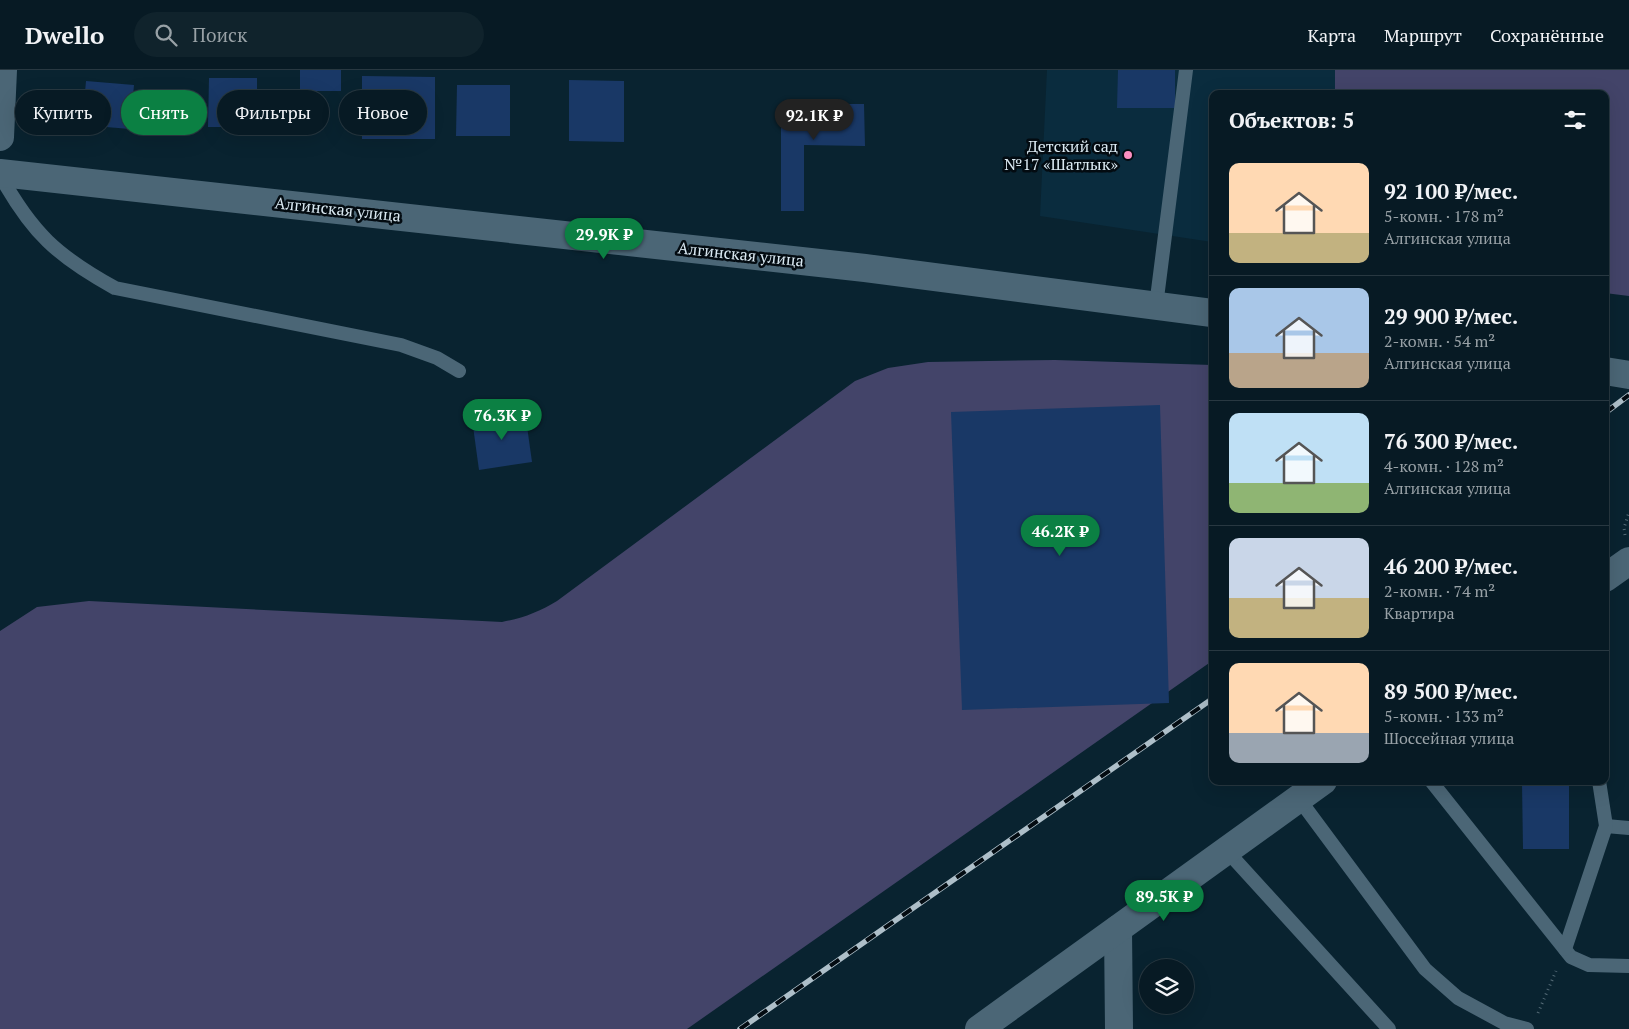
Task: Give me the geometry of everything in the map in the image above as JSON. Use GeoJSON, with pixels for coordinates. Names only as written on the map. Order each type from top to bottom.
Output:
{"type":"FeatureCollection","features":[{"type":"Feature","properties":{"kind":"street"},"geometry":{"type":"LineString","coordinates":[[0,137],[3,70]]}},
{"type":"Feature","properties":{"kind":"street","name":"Алгинская улица"},"geometry":{"type":"LineString","coordinates":[[0,174],[866,268],[1209,314]]}},
{"type":"Feature","properties":{"kind":"street"},"geometry":{"type":"LineString","coordinates":[[1609,372],[1629,375]]}},
{"type":"Feature","properties":{"kind":"street"},"geometry":{"type":"LineString","coordinates":[[1609,575],[1629,561]]}},
{"type":"Feature","properties":{"kind":"street"},"geometry":{"type":"LineString","coordinates":[[979,1029],[1318,785]]}},
{"type":"Feature","properties":{"kind":"street"},"geometry":{"type":"LineString","coordinates":[[1118,929],[1119,1029]]}},
{"type":"Feature","properties":{"kind":"lane"},"geometry":{"type":"LineString","coordinates":[[1156,306],[1186,70]]}},
{"type":"Feature","properties":{"kind":"lane"},"geometry":{"type":"LineString","coordinates":[[0,174],[17,207],[48,244],[77,267],[114,288],[401,345],[437,358],[459,371]]}},
{"type":"Feature","properties":{"kind":"lane"},"geometry":{"type":"LineString","coordinates":[[1434,785],[1565,949],[1579,962],[1590,965],[1629,966]]}},
{"type":"Feature","properties":{"kind":"lane"},"geometry":{"type":"LineString","coordinates":[[1565,949],[1606,826],[1600,785]]}},
{"type":"Feature","properties":{"kind":"lane"},"geometry":{"type":"LineString","coordinates":[[1299,799],[1425,969],[1458,998],[1504,1023],[1531,1025]]}},
{"type":"Feature","properties":{"kind":"lane"},"geometry":{"type":"LineString","coordinates":[[1606,826],[1629,828]]}},
{"type":"Feature","properties":{"kind":"lane"},"geometry":{"type":"LineString","coordinates":[[1226,851],[1389,1029]]}},
{"type":"Feature","properties":{"kind":"path"},"geometry":{"type":"LineString","coordinates":[[1629,512],[1624,528],[1629,540]]}},
{"type":"Feature","properties":{"kind":"path"},"geometry":{"type":"LineString","coordinates":[[1531,1025],[1565,949]]}},
{"type":"Feature","properties":{"kind":"shaded area","name":"Детский сад №17 «Шатлык»"},"geometry":{"type":"Polygon","coordinates":[[[1047,70],[1335,70],[1335,90],[1209,90],[1209,242],[1040,216],[1047,70]]]}},
{"type":"Feature","properties":{"kind":"shaded area"},"geometry":{"type":"Polygon","coordinates":[[[1335,70],[1629,70],[1629,296],[1609,294],[1609,90],[1335,90],[1335,70]]]}},
{"type":"Feature","properties":{"kind":"shaded area"},"geometry":{"type":"Polygon","coordinates":[[[1055,360],[1209,365],[1209,663],[687,1029],[0,1029],[0,631],[37,607],[89,601],[502,622],[524,616],[557,601],[855,381],[888,368],[928,362],[1055,360]]]}},
{"type":"Feature","properties":{"kind":"building"},"geometry":{"type":"Polygon","coordinates":[[[300,70],[341,70],[341,90],[339,91],[300,90],[300,70]]]}},
{"type":"Feature","properties":{"kind":"building"},"geometry":{"type":"Polygon","coordinates":[[[1118,70],[1175,70],[1175,108],[1117,108],[1118,70]]]}},
{"type":"Feature","properties":{"kind":"building"},"geometry":{"type":"Polygon","coordinates":[[[362,76],[435,77],[435,139],[362,139],[362,135],[427,135],[427,90],[362,90],[362,76]]]}},
{"type":"Feature","properties":{"kind":"building"},"geometry":{"type":"Polygon","coordinates":[[[209,78],[257,78],[257,90],[217,90],[217,127],[208,127],[209,78]]]}},
{"type":"Feature","properties":{"kind":"building"},"geometry":{"type":"Polygon","coordinates":[[[569,80],[624,81],[624,142],[569,141],[569,80]]]}},
{"type":"Feature","properties":{"kind":"building"},"geometry":{"type":"Polygon","coordinates":[[[86,81],[134,85],[134,90],[121,90],[121,128],[111,127],[111,90],[85,90],[86,81]]]}},
{"type":"Feature","properties":{"kind":"building"},"geometry":{"type":"Polygon","coordinates":[[[457,85],[510,85],[510,136],[456,136],[457,85]]]}},
{"type":"Feature","properties":{"kind":"building"},"geometry":{"type":"Polygon","coordinates":[[[781,104],[864,104],[865,146],[804,145],[804,211],[781,211],[781,104]]]}},
{"type":"Feature","properties":{"kind":"building"},"geometry":{"type":"Polygon","coordinates":[[[1160,405],[1169,703],[962,710],[951,412],[1160,405]]]}},
{"type":"Feature","properties":{"kind":"building"},"geometry":{"type":"Polygon","coordinates":[[[525,412],[532,462],[479,470],[472,419],[525,412]]]}},
{"type":"Feature","properties":{"kind":"building"},"geometry":{"type":"Polygon","coordinates":[[[1522,785],[1569,785],[1569,849],[1523,849],[1522,785]]]}},
{"type":"Feature","properties":{"kind":"railway"},"geometry":{"type":"LineString","coordinates":[[1609,410],[1629,395]]}},
{"type":"Feature","properties":{"kind":"railway"},"geometry":{"type":"LineString","coordinates":[[740,1029],[1209,701]]}},
{"type":"Feature","properties":{"kind":"place","name":"Детский сад №17 «Шатлык»"},"geometry":{"type":"Point","coordinates":[1128,155]}}]}
